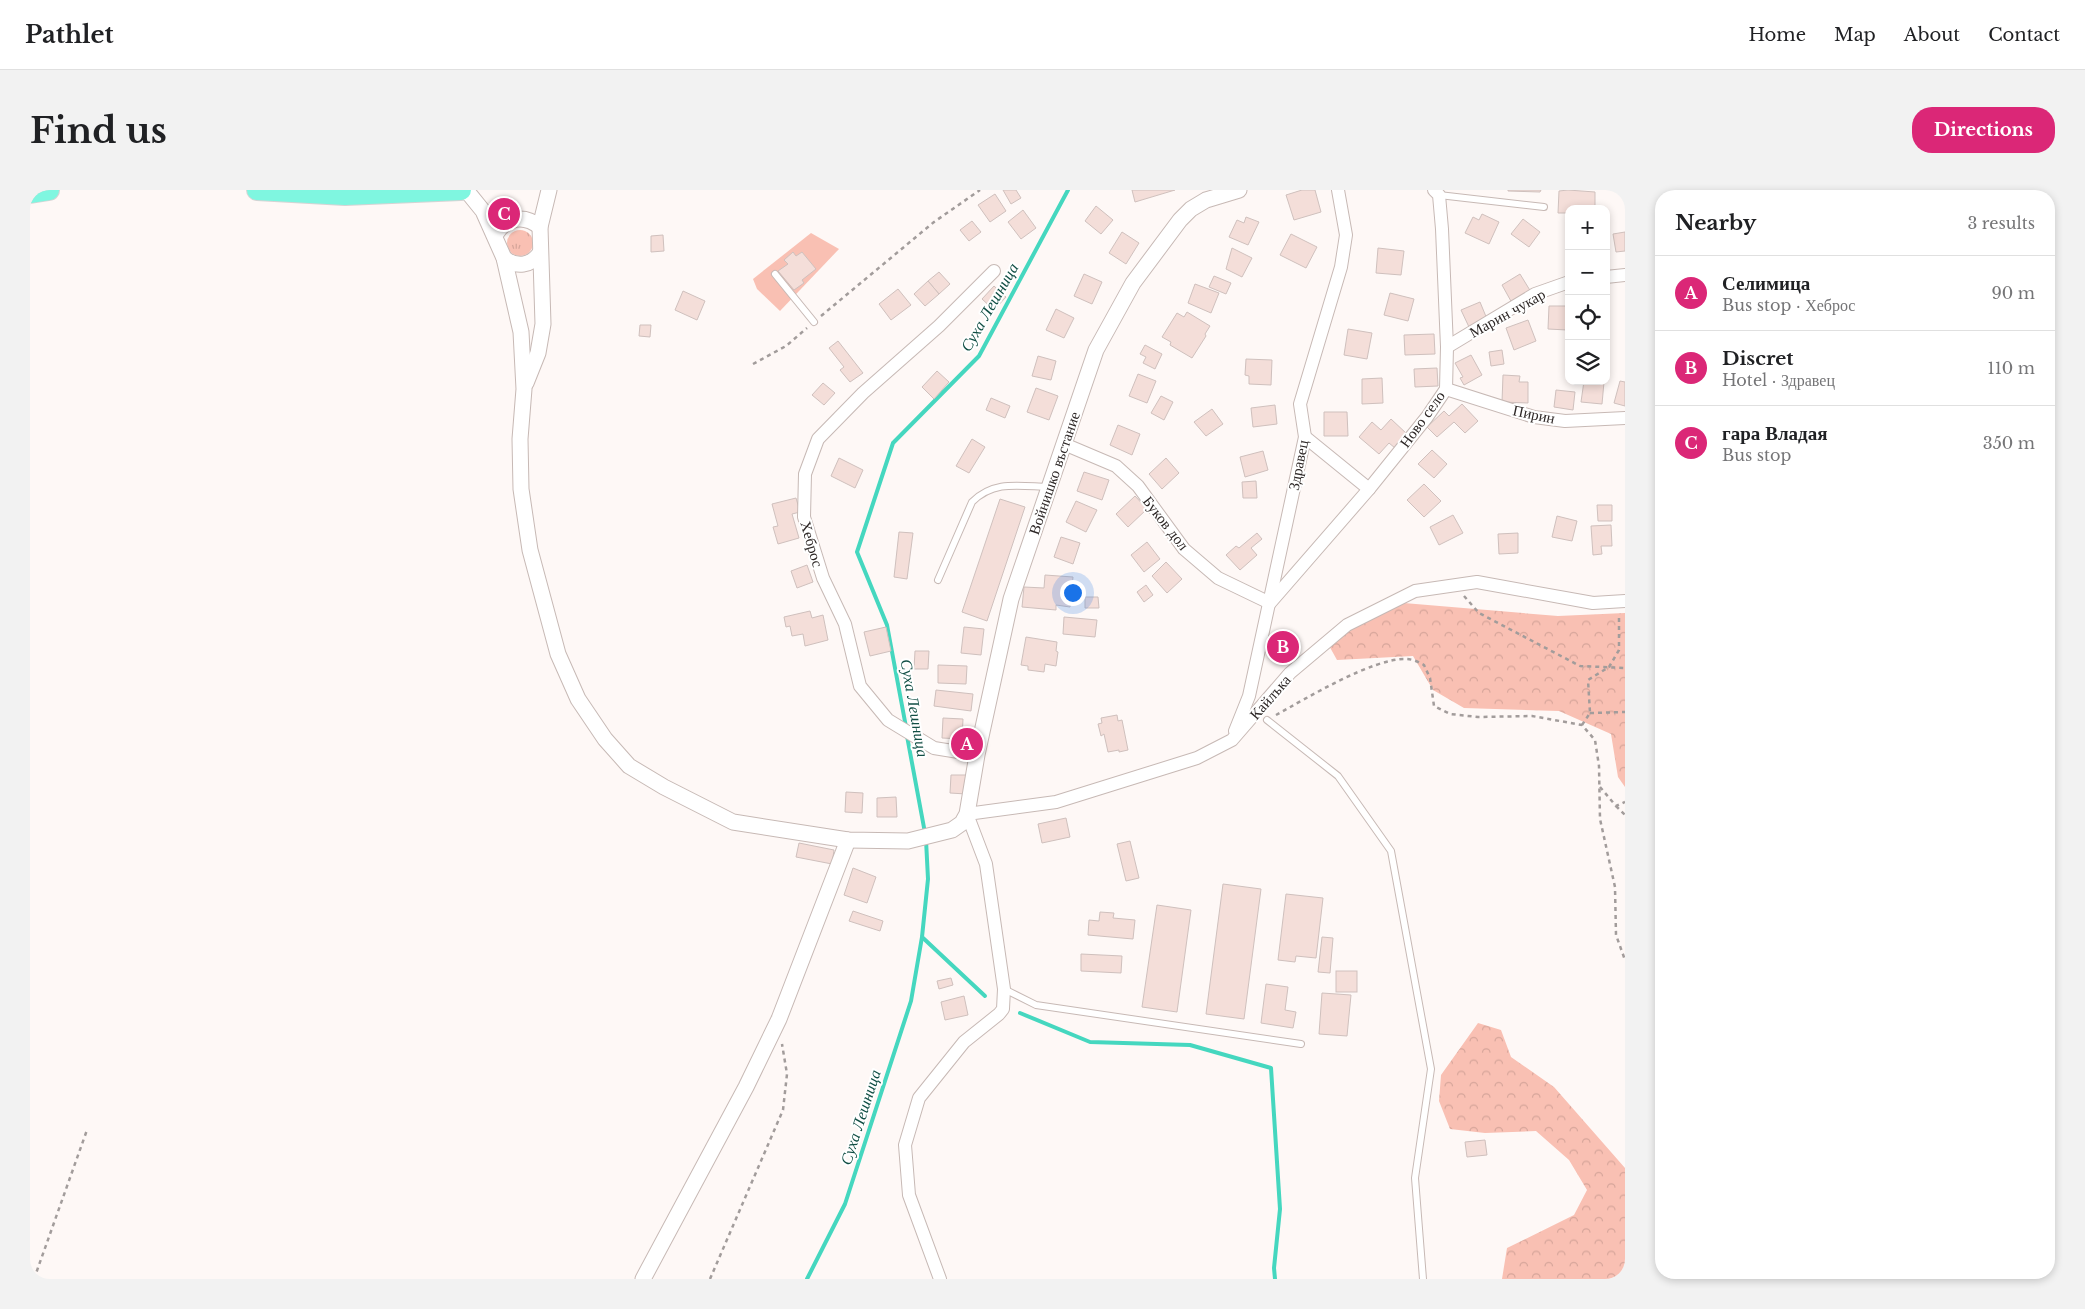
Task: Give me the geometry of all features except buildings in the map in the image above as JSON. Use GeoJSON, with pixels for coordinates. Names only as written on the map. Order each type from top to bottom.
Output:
{"type":"FeatureCollection","features":[{"type":"Feature","properties":{"kind":"highway"},"geometry":{"type":"LineString","coordinates":[[30,193],[50,190]]}},
{"type":"Feature","properties":{"kind":"highway"},"geometry":{"type":"LineString","coordinates":[[257,190],[345,195],[461,190]]}},
{"type":"Feature","properties":{"kind":"street"},"geometry":{"type":"LineString","coordinates":[[466,190],[483,211],[504,258],[521,332],[524,389],[520,439],[521,489],[530,550],[558,654],[578,699],[605,740],[629,766],[664,787],[733,822],[848,840],[917,840],[952,830],[962,823],[967,814]]}},
{"type":"Feature","properties":{"kind":"street"},"geometry":{"type":"LineString","coordinates":[[524,389],[538,353],[543,324],[540,227],[549,190]]}},
{"type":"Feature","properties":{"kind":"street","name":"Войнишко въстание"},"geometry":{"type":"LineString","coordinates":[[967,814],[977,756],[1011,599],[1096,350],[1133,283],[1170,231],[1191,210],[1206,200],[1239,190]]}},
{"type":"Feature","properties":{"kind":"street","name":"Здравец"},"geometry":{"type":"LineString","coordinates":[[1232,740],[1249,696],[1305,437],[1300,404],[1341,268],[1346,235],[1338,190]]}},
{"type":"Feature","properties":{"kind":"street","name":"Ново село"},"geometry":{"type":"LineString","coordinates":[[1270,603],[1369,489],[1427,417],[1446,389],[1442,229],[1436,192]]}},
{"type":"Feature","properties":{"kind":"street"},"geometry":{"type":"LineString","coordinates":[[495,235],[499,227],[515,218],[525,218],[540,227]]}},
{"type":"Feature","properties":{"kind":"street"},"geometry":{"type":"LineString","coordinates":[[504,258],[515,264],[523,265],[530,262],[540,253]]}},
{"type":"Feature","properties":{"kind":"street","name":"Хеброс"},"geometry":{"type":"LineString","coordinates":[[977,756],[934,748],[888,720],[860,686],[845,624],[823,578],[804,517],[805,474],[818,439],[862,393],[939,326],[994,270]]}},
{"type":"Feature","properties":{"kind":"street"},"geometry":{"type":"LineString","coordinates":[[1610,276],[1625,275]]}},
{"type":"Feature","properties":{"kind":"street","name":"Марин чукар"},"geometry":{"type":"LineString","coordinates":[[1446,347],[1536,294],[1565,283]]}},
{"type":"Feature","properties":{"kind":"street","name":"Пирин"},"geometry":{"type":"LineString","coordinates":[[1446,389],[1534,417],[1565,421],[1625,418]]}},
{"type":"Feature","properties":{"kind":"street"},"geometry":{"type":"LineString","coordinates":[[1305,437],[1369,489]]}},
{"type":"Feature","properties":{"kind":"street","name":"Буков дол"},"geometry":{"type":"LineString","coordinates":[[1064,444],[1116,466],[1138,486],[1184,549],[1218,578],[1270,603]]}},
{"type":"Feature","properties":{"kind":"street","name":"Кайлъка"},"geometry":{"type":"LineString","coordinates":[[967,814],[1056,802],[1197,758],[1232,740],[1290,673],[1347,625],[1416,591],[1477,582],[1592,603],[1622,602]]}},
{"type":"Feature","properties":{"kind":"street"},"geometry":{"type":"LineString","coordinates":[[940,1279],[909,1195],[905,1145],[919,1098],[964,1042],[999,1014],[1004,1002],[1004,989],[986,864],[967,814]]}},
{"type":"Feature","properties":{"kind":"street"},"geometry":{"type":"LineString","coordinates":[[642,1279],[746,1087],[779,1020],[848,840]]}},
{"type":"Feature","properties":{"kind":"lane"},"geometry":{"type":"LineString","coordinates":[[1436,192],[1544,207]]}},
{"type":"Feature","properties":{"kind":"lane"},"geometry":{"type":"LineString","coordinates":[[775,274],[814,322]]}},
{"type":"Feature","properties":{"kind":"lane"},"geometry":{"type":"LineString","coordinates":[[938,580],[972,502],[981,493],[1003,485],[1049,488]]}},
{"type":"Feature","properties":{"kind":"lane"},"geometry":{"type":"LineString","coordinates":[[1267,720],[1338,776],[1391,851],[1430,1069],[1415,1178],[1423,1279]]}},
{"type":"Feature","properties":{"kind":"lane"},"geometry":{"type":"LineString","coordinates":[[1004,989],[1036,1006],[1301,1044]]}},
{"type":"Feature","properties":{"kind":"path"},"geometry":{"type":"LineString","coordinates":[[753,364],[786,346],[934,222],[980,190]]}},
{"type":"Feature","properties":{"kind":"path"},"geometry":{"type":"LineString","coordinates":[[1455,585],[1479,613],[1580,666],[1625,668]]}},
{"type":"Feature","properties":{"kind":"path"},"geometry":{"type":"LineString","coordinates":[[1582,725],[1590,712],[1588,680],[1609,667],[1619,650],[1622,602]]}},
{"type":"Feature","properties":{"kind":"path"},"geometry":{"type":"LineString","coordinates":[[1267,720],[1325,687],[1388,660],[1408,658],[1424,665],[1430,678],[1434,706],[1450,714],[1478,717],[1532,716],[1582,725],[1595,740],[1599,766],[1600,819],[1616,888],[1616,935],[1625,960]]}},
{"type":"Feature","properties":{"kind":"path"},"geometry":{"type":"LineString","coordinates":[[1590,712],[1625,712]]}},
{"type":"Feature","properties":{"kind":"path"},"geometry":{"type":"LineString","coordinates":[[1600,786],[1625,815]]}},
{"type":"Feature","properties":{"kind":"path"},"geometry":{"type":"LineString","coordinates":[[1616,806],[1625,802]]}},
{"type":"Feature","properties":{"kind":"path"},"geometry":{"type":"LineString","coordinates":[[710,1279],[783,1110],[787,1074],[779,1020]]}},
{"type":"Feature","properties":{"kind":"path"},"geometry":{"type":"LineString","coordinates":[[34,1279],[87,1130]]}},
{"type":"Feature","properties":{"kind":"green space"},"geometry":{"type":"Polygon","coordinates":[[[520,230],[529,234],[533,243],[529,252],[520,256],[511,252],[507,243],[511,234],[520,230]]]}},
{"type":"Feature","properties":{"kind":"green space"},"geometry":{"type":"Polygon","coordinates":[[[811,233],[839,249],[780,311],[757,289],[753,279],[811,233]]]}},
{"type":"Feature","properties":{"kind":"green space"},"geometry":{"type":"Polygon","coordinates":[[[1392,602],[1558,616],[1625,613],[1625,787],[1618,777],[1611,734],[1559,711],[1464,708],[1433,690],[1413,656],[1337,660],[1327,642],[1392,602]]]}},
{"type":"Feature","properties":{"kind":"green space"},"geometry":{"type":"Polygon","coordinates":[[[1478,1023],[1501,1030],[1511,1057],[1554,1087],[1625,1168],[1625,1279],[1502,1279],[1507,1248],[1574,1215],[1587,1190],[1569,1160],[1536,1131],[1485,1133],[1450,1129],[1439,1101],[1441,1075],[1478,1023]]]}},
{"type":"Feature","properties":{"kind":"waterway","name":"Суха Лешница"},"geometry":{"type":"LineString","coordinates":[[906,727],[887,625],[857,552],[893,443],[979,356],[1068,190]]}},
{"type":"Feature","properties":{"kind":"waterway","name":"Суха Лешница"},"geometry":{"type":"LineString","coordinates":[[907,736],[925,833]]}},
{"type":"Feature","properties":{"kind":"waterway","name":"Суха Лешница"},"geometry":{"type":"LineString","coordinates":[[807,1279],[845,1204],[911,1001],[922,937],[928,879],[926,840]]}},
{"type":"Feature","properties":{"kind":"waterway"},"geometry":{"type":"LineString","coordinates":[[922,937],[985,996]]}},
{"type":"Feature","properties":{"kind":"waterway"},"geometry":{"type":"LineString","coordinates":[[1020,1013],[1090,1042],[1190,1045],[1271,1068],[1280,1209],[1274,1268],[1275,1279]]}},
{"type":"Feature","properties":{"kind":"place","name":"гара Владая"},"geometry":{"type":"Point","coordinates":[504,214]}},
{"type":"Feature","properties":{"kind":"place","name":"Discret"},"geometry":{"type":"Point","coordinates":[1283,647]}},
{"type":"Feature","properties":{"kind":"place","name":"Селимица"},"geometry":{"type":"Point","coordinates":[967,744]}}]}
